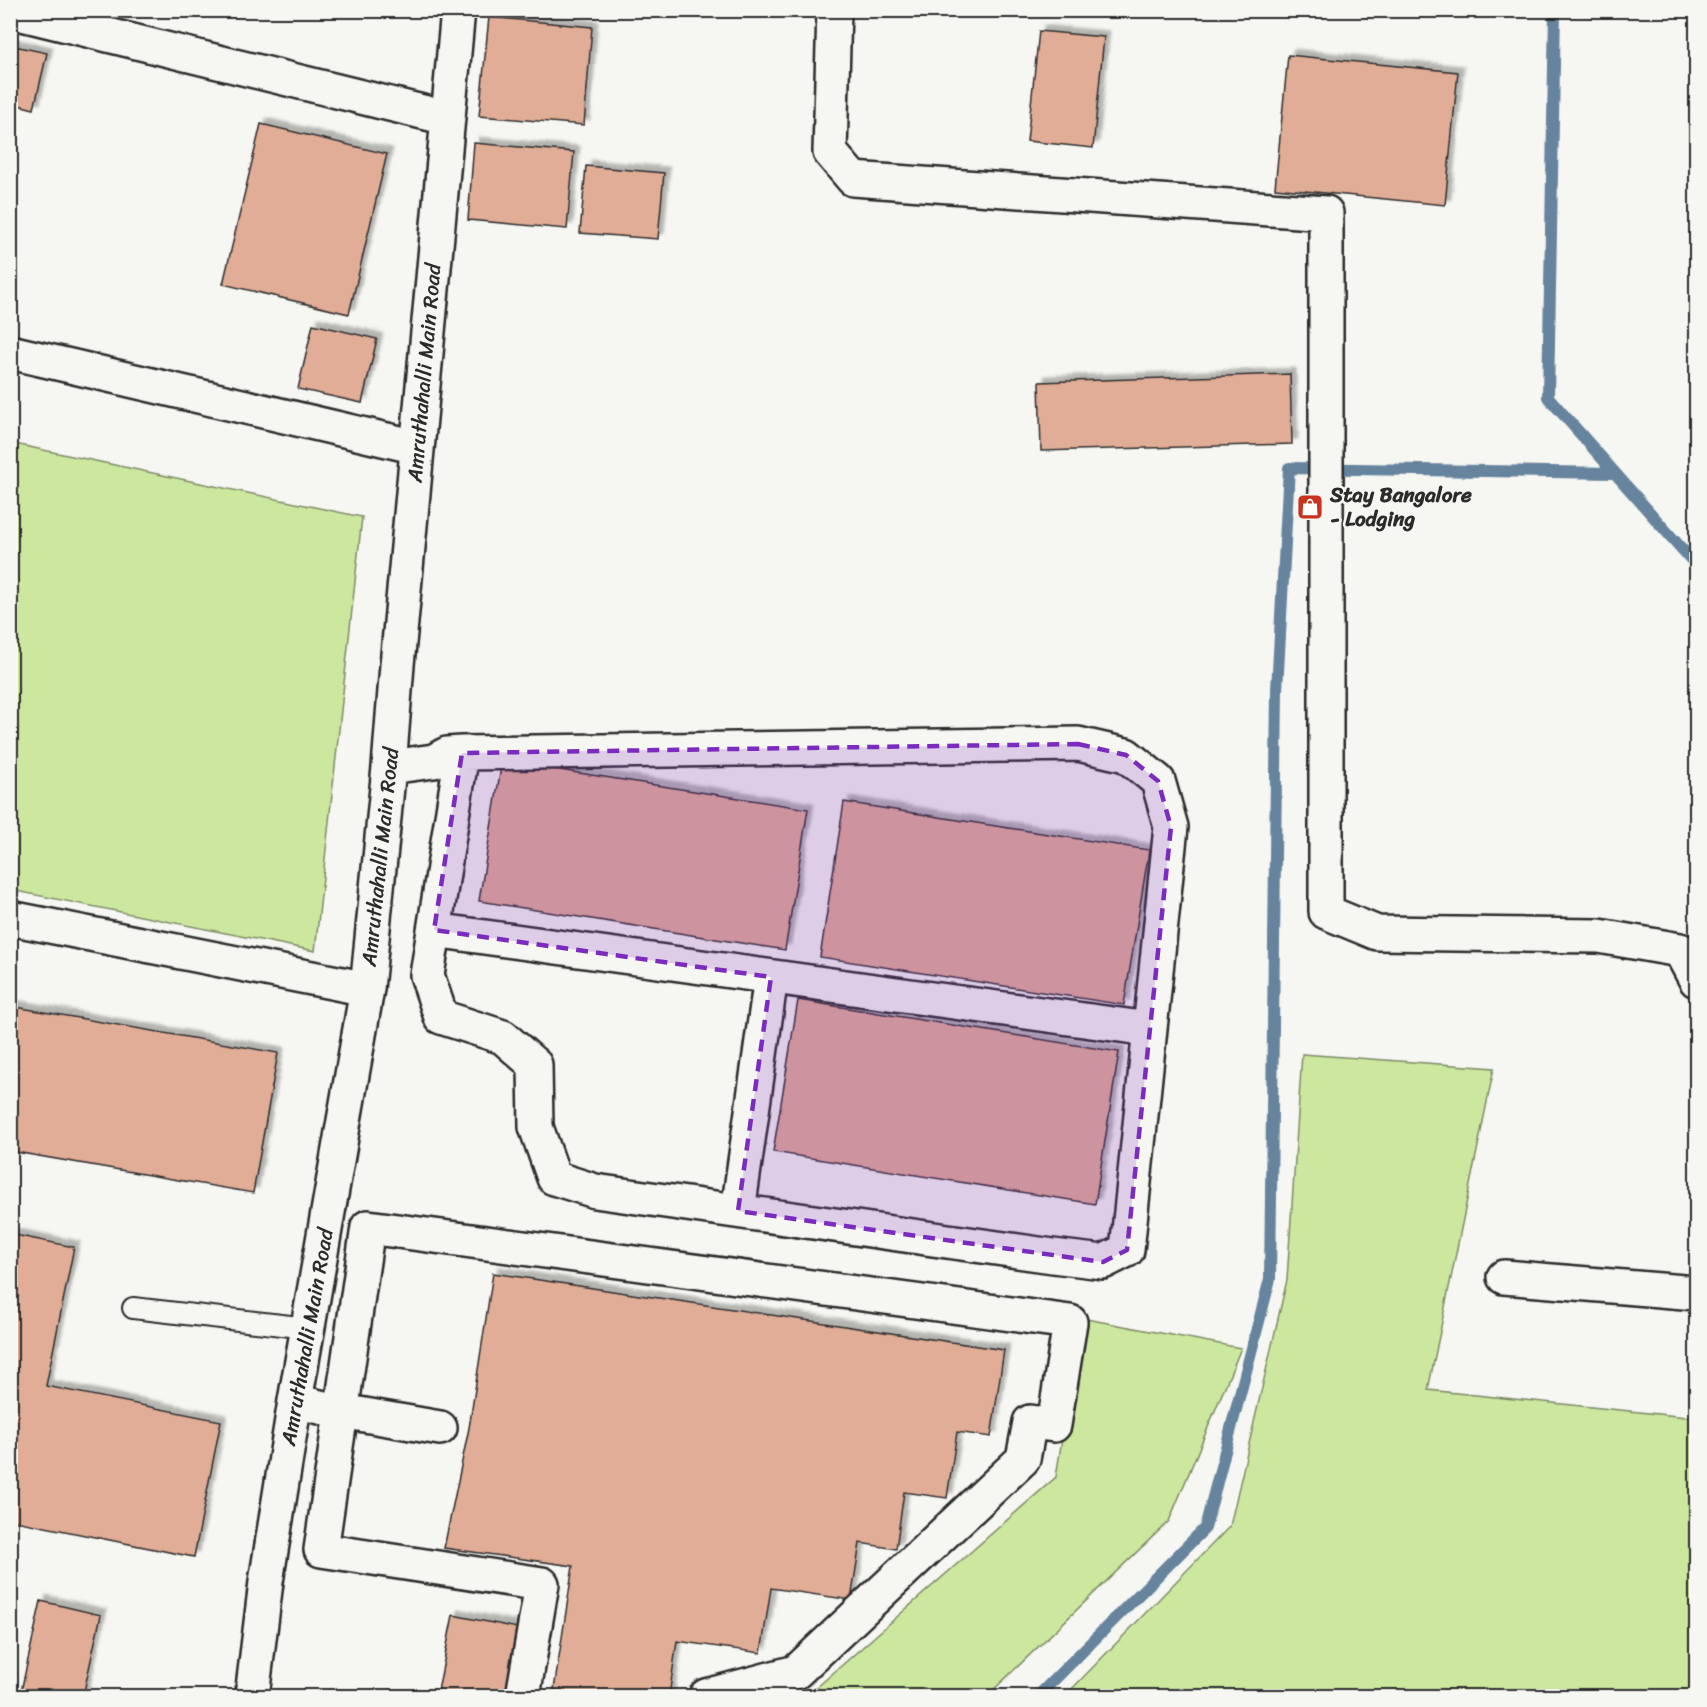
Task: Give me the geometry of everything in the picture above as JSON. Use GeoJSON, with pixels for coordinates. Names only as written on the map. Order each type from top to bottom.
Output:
{"type":"FeatureCollection","features":[{"type":"Feature","properties":{"kind":"street","name":"Amruthahalli Main Road"},"geometry":{"type":"LineString","coordinates":[[252,1696],[266,1581],[295,1401],[367,989],[458,10]]}},
{"type":"Feature","properties":{"kind":"street"},"geometry":{"type":"LineString","coordinates":[[834,10],[830,152],[853,179],[1326,213],[1326,912],[1377,933],[1599,936],[1680,950],[1696,980]]}},
{"type":"Feature","properties":{"kind":"street"},"geometry":{"type":"LineString","coordinates":[[10,11],[447,118]]}},
{"type":"Feature","properties":{"kind":"street"},"geometry":{"type":"LineString","coordinates":[[10,352],[417,447]]}},
{"type":"Feature","properties":{"kind":"street"},"geometry":{"type":"LineString","coordinates":[[390,758],[434,761],[455,754],[1078,744],[1126,755],[1158,781],[1170,827],[1127,1250],[1103,1262],[595,1191],[554,1178],[536,1127],[536,1065],[503,1037],[441,1017],[427,975],[455,754]]}},
{"type":"Feature","properties":{"kind":"street"},"geometry":{"type":"LineString","coordinates":[[10,918],[367,989]]}},
{"type":"Feature","properties":{"kind":"street"},"geometry":{"type":"LineString","coordinates":[[434,930],[1149,1029]]}},
{"type":"Feature","properties":{"kind":"street"},"geometry":{"type":"LineString","coordinates":[[738,1211],[771,977]]}},
{"type":"Feature","properties":{"kind":"street"},"geometry":{"type":"LineString","coordinates":[[523,1696],[542,1584],[321,1550],[368,1227],[1071,1322],[1054,1425],[1030,1422],[1023,1459],[796,1672],[706,1696]]}},
{"type":"Feature","properties":{"kind":"street"},"geometry":{"type":"LineString","coordinates":[[1504,1277],[1696,1293]]}},
{"type":"Feature","properties":{"kind":"street"},"geometry":{"type":"LineString","coordinates":[[295,1401],[440,1428]]}},
{"type":"Feature","properties":{"kind":"lane"},"geometry":{"type":"LineString","coordinates":[[133,1308],[308,1328]]}},
{"type":"Feature","properties":{"kind":"highlighted area"},"geometry":{"type":"Polygon","coordinates":[[[1078,744],[1126,755],[1158,781],[1171,827],[1127,1250],[1103,1262],[738,1211],[771,977],[434,930],[462,753],[1078,744]]]}},
{"type":"Feature","properties":{"kind":"green space"},"geometry":{"type":"Polygon","coordinates":[[[10,443],[362,517],[315,951],[11,890],[10,443]]]}},
{"type":"Feature","properties":{"kind":"green space"},"geometry":{"type":"Polygon","coordinates":[[[1302,1054],[1494,1068],[1428,1390],[1696,1418],[1696,1696],[1065,1696],[1230,1526],[1287,1280],[1302,1054]]]}},
{"type":"Feature","properties":{"kind":"green space"},"geometry":{"type":"Polygon","coordinates":[[[1081,1318],[1241,1348],[1169,1521],[987,1696],[807,1696],[1056,1477],[1081,1318]]]}},
{"type":"Feature","properties":{"kind":"building"},"geometry":{"type":"Polygon","coordinates":[[[489,17],[592,27],[584,125],[479,116],[489,17]]]}},
{"type":"Feature","properties":{"kind":"building"},"geometry":{"type":"Polygon","coordinates":[[[1039,31],[1104,37],[1093,148],[1027,141],[1039,31]]]}},
{"type":"Feature","properties":{"kind":"building"},"geometry":{"type":"Polygon","coordinates":[[[10,45],[47,53],[34,109],[10,103],[10,45]]]}},
{"type":"Feature","properties":{"kind":"building"},"geometry":{"type":"Polygon","coordinates":[[[1288,55],[1458,72],[1445,205],[1275,188],[1288,55]]]}},
{"type":"Feature","properties":{"kind":"building"},"geometry":{"type":"Polygon","coordinates":[[[261,124],[387,154],[349,314],[223,284],[261,124]]]}},
{"type":"Feature","properties":{"kind":"building"},"geometry":{"type":"Polygon","coordinates":[[[474,143],[574,152],[567,229],[468,220],[474,143]]]}},
{"type":"Feature","properties":{"kind":"building"},"geometry":{"type":"Polygon","coordinates":[[[586,166],[664,173],[658,239],[580,233],[586,166]]]}},
{"type":"Feature","properties":{"kind":"building"},"geometry":{"type":"Polygon","coordinates":[[[313,324],[377,339],[362,403],[298,389],[313,324]]]}},
{"type":"Feature","properties":{"kind":"building"},"geometry":{"type":"Polygon","coordinates":[[[1290,374],[1292,444],[1041,451],[1039,382],[1290,374]]]}},
{"type":"Feature","properties":{"kind":"building"},"geometry":{"type":"Polygon","coordinates":[[[502,761],[808,809],[785,950],[479,901],[502,761]]]}},
{"type":"Feature","properties":{"kind":"building"},"geometry":{"type":"Polygon","coordinates":[[[844,802],[1149,850],[1124,1005],[820,957],[844,802]]]}},
{"type":"Feature","properties":{"kind":"building"},"geometry":{"type":"Polygon","coordinates":[[[798,1000],[1119,1052],[1095,1204],[773,1152],[798,1000]]]}},
{"type":"Feature","properties":{"kind":"building"},"geometry":{"type":"Polygon","coordinates":[[[10,1006],[278,1053],[253,1193],[10,1151],[10,1006]]]}},
{"type":"Feature","properties":{"kind":"building"},"geometry":{"type":"Polygon","coordinates":[[[10,1234],[74,1247],[46,1386],[221,1421],[194,1557],[10,1520],[10,1234]]]}},
{"type":"Feature","properties":{"kind":"building"},"geometry":{"type":"Polygon","coordinates":[[[493,1273],[1004,1350],[991,1437],[957,1432],[947,1498],[904,1492],[896,1549],[860,1543],[851,1600],[771,1588],[761,1653],[677,1641],[669,1696],[553,1696],[573,1566],[444,1548],[469,1428],[493,1273]]]}},
{"type":"Feature","properties":{"kind":"building"},"geometry":{"type":"Polygon","coordinates":[[[41,1601],[101,1615],[83,1696],[20,1696],[41,1601]]]}},
{"type":"Feature","properties":{"kind":"building"},"geometry":{"type":"Polygon","coordinates":[[[453,1615],[518,1628],[505,1696],[437,1696],[453,1615]]]}},
{"type":"Feature","properties":{"kind":"waterway"},"geometry":{"type":"LineString","coordinates":[[1555,10],[1548,397],[1696,565]]}},
{"type":"Feature","properties":{"kind":"waterway"},"geometry":{"type":"LineString","coordinates":[[1038,1696],[1205,1528],[1270,1279],[1277,690],[1289,468],[1615,473]]}},
{"type":"Feature","properties":{"kind":"place","name":"Stay Bangalore - Lodging"},"geometry":{"type":"Point","coordinates":[1310,507]}}]}
